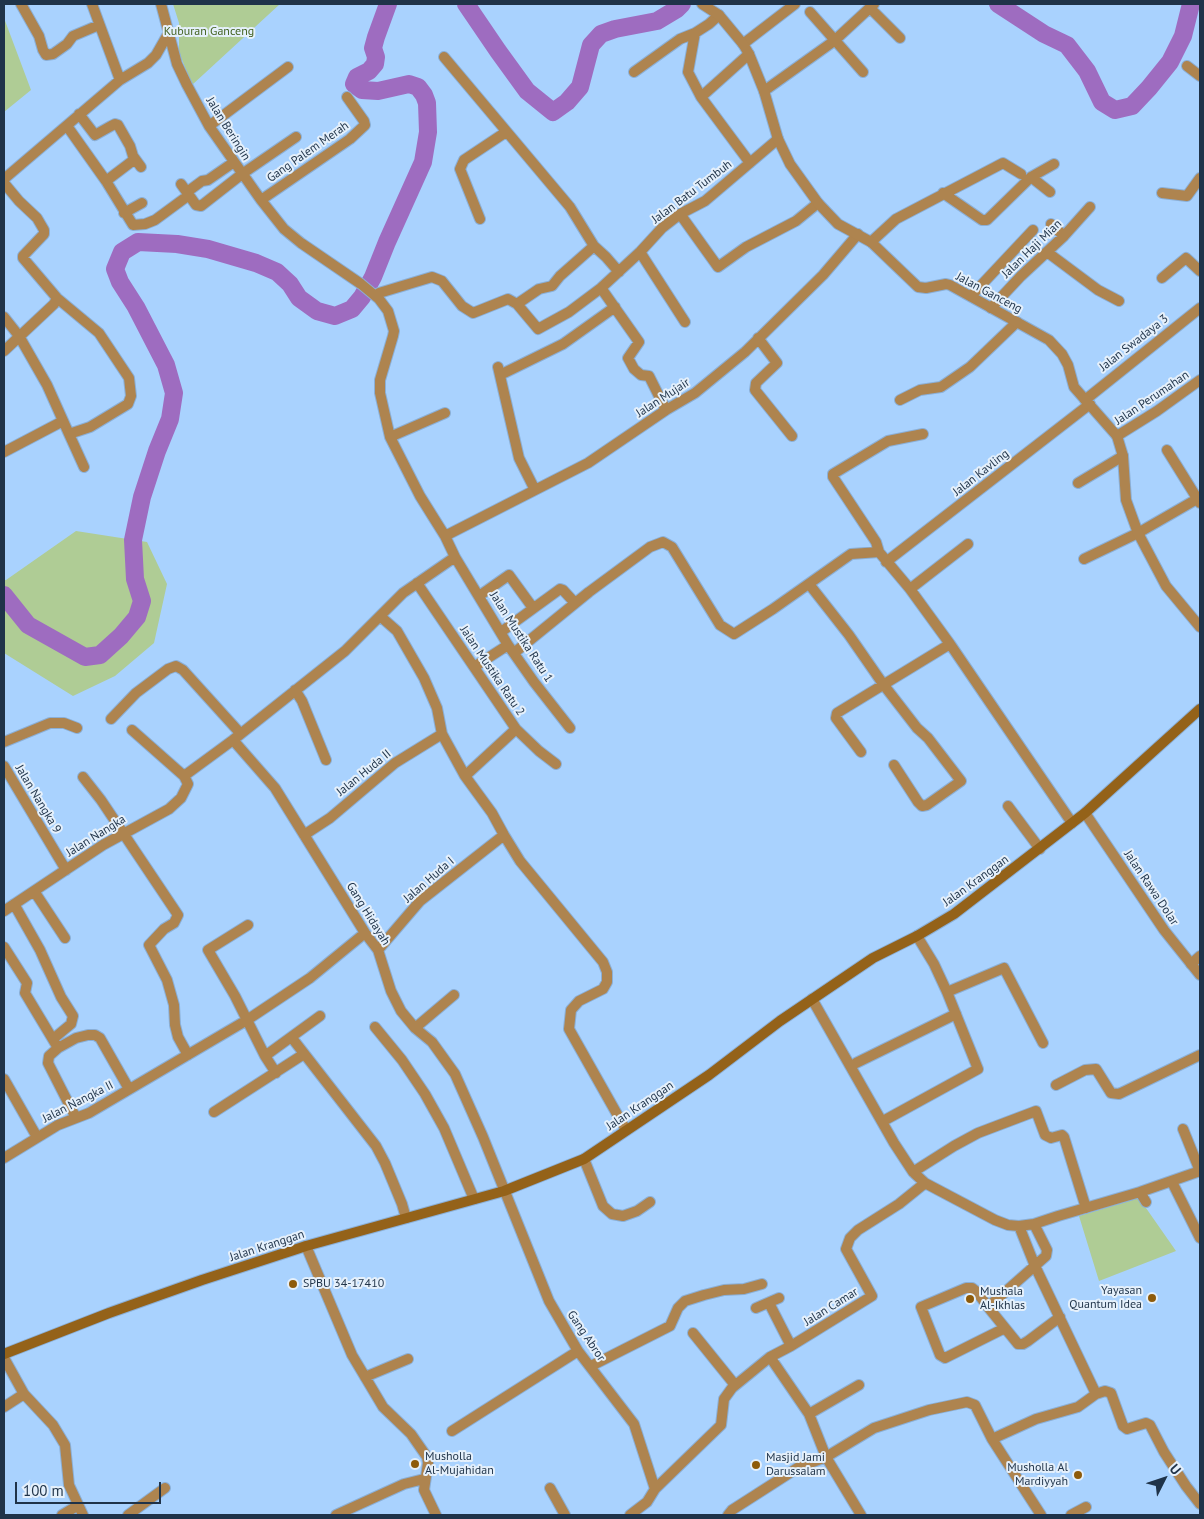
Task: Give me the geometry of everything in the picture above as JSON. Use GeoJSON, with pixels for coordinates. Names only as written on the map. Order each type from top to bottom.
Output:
{"type":"FeatureCollection","features":[{"type":"Feature","properties":{"kind":"main road","name":"Jalan Kranggan"},"geometry":{"type":"LineString","coordinates":[[4,1354],[109,1313],[202,1280],[306,1246],[474,1200],[584,1158],[728,1062],[812,999],[873,958],[917,936],[954,914],[1085,813],[1200,708]]}},
{"type":"Feature","properties":{"kind":"street"},"geometry":{"type":"LineString","coordinates":[[21,4],[39,36],[42,50],[46,55],[53,54],[67,44],[73,36],[99,25]]}},
{"type":"Feature","properties":{"kind":"street"},"geometry":{"type":"LineString","coordinates":[[92,4],[120,80]]}},
{"type":"Feature","properties":{"kind":"street","name":"Jalan Beringin"},"geometry":{"type":"LineString","coordinates":[[161,4],[177,64],[208,126],[261,200],[284,229],[319,257],[361,284],[388,311],[394,331],[380,380],[380,393],[390,437]]}},
{"type":"Feature","properties":{"kind":"street","name":"Jalan Ganceng"},"geometry":{"type":"LineString","coordinates":[[705,4],[719,15],[743,44],[764,92],[778,139],[790,164],[818,203],[838,224],[871,242],[918,287],[926,288],[946,284],[972,296],[1049,340],[1062,354],[1068,364],[1074,387],[1117,436],[1123,456],[1126,500],[1138,533],[1166,586],[1200,627]]}},
{"type":"Feature","properties":{"kind":"street"},"geometry":{"type":"LineString","coordinates":[[743,44],[795,4]]}},
{"type":"Feature","properties":{"kind":"street"},"geometry":{"type":"LineString","coordinates":[[764,92],[834,41],[872,6],[900,38]]}},
{"type":"Feature","properties":{"kind":"street"},"geometry":{"type":"LineString","coordinates":[[810,12],[863,72]]}},
{"type":"Feature","properties":{"kind":"street"},"geometry":{"type":"LineString","coordinates":[[634,72],[680,39],[709,24],[719,15]]}},
{"type":"Feature","properties":{"kind":"street"},"geometry":{"type":"LineString","coordinates":[[694,33],[688,72],[701,97],[750,163]]}},
{"type":"Feature","properties":{"kind":"street"},"geometry":{"type":"LineString","coordinates":[[69,434],[90,427],[128,404],[131,396],[129,378],[99,334],[58,298],[23,258],[44,234],[44,230],[37,218],[19,201],[4,181],[120,80],[148,63],[156,55],[168,34]]}},
{"type":"Feature","properties":{"kind":"street"},"geometry":{"type":"LineString","coordinates":[[701,97],[749,54]]}},
{"type":"Feature","properties":{"kind":"street"},"geometry":{"type":"LineString","coordinates":[[444,57],[570,206],[594,246],[619,272]]}},
{"type":"Feature","properties":{"kind":"street"},"geometry":{"type":"LineString","coordinates":[[1187,66],[1200,76]]}},
{"type":"Feature","properties":{"kind":"street"},"geometry":{"type":"LineString","coordinates":[[208,126],[288,67]]}},
{"type":"Feature","properties":{"kind":"street","name":"Gang Palem Merah"},"geometry":{"type":"LineString","coordinates":[[261,200],[350,139],[365,125],[346,97]]}},
{"type":"Feature","properties":{"kind":"street"},"geometry":{"type":"LineString","coordinates":[[80,114],[95,135],[111,126],[118,125],[138,163],[106,181]]}},
{"type":"Feature","properties":{"kind":"street"},"geometry":{"type":"LineString","coordinates":[[67,126],[106,181],[133,225],[150,222],[186,191],[202,181],[208,180],[234,162]]}},
{"type":"Feature","properties":{"kind":"street"},"geometry":{"type":"LineString","coordinates":[[480,219],[460,169],[464,160],[506,132]]}},
{"type":"Feature","properties":{"kind":"street"},"geometry":{"type":"LineString","coordinates":[[186,191],[196,205],[201,206],[242,174],[296,137]]}},
{"type":"Feature","properties":{"kind":"street","name":"Jalan Batu Tumbuh"},"geometry":{"type":"LineString","coordinates":[[517,304],[538,329],[569,312],[619,272],[662,228],[680,214],[705,201],[778,139]]}},
{"type":"Feature","properties":{"kind":"street"},"geometry":{"type":"LineString","coordinates":[[871,242],[896,219],[1003,163],[1026,175],[1050,192]]}},
{"type":"Feature","properties":{"kind":"street"},"geometry":{"type":"LineString","coordinates":[[944,193],[984,221],[1026,175],[1054,164]]}},
{"type":"Feature","properties":{"kind":"street"},"geometry":{"type":"LineString","coordinates":[[1162,193],[1187,196],[1200,178]]}},
{"type":"Feature","properties":{"kind":"street"},"geometry":{"type":"LineString","coordinates":[[124,212],[142,203]]}},
{"type":"Feature","properties":{"kind":"street"},"geometry":{"type":"LineString","coordinates":[[680,214],[718,267],[746,247],[796,221],[818,203]]}},
{"type":"Feature","properties":{"kind":"street","name":"Jalan Haji Mian"},"geometry":{"type":"LineString","coordinates":[[991,308],[1020,276],[1064,236],[1090,207]]}},
{"type":"Feature","properties":{"kind":"street"},"geometry":{"type":"LineString","coordinates":[[1050,224],[1064,236]]}},
{"type":"Feature","properties":{"kind":"street"},"geometry":{"type":"LineString","coordinates":[[972,296],[1033,230]]}},
{"type":"Feature","properties":{"kind":"street","name":"Jalan Mujair"},"geometry":{"type":"LineString","coordinates":[[445,536],[588,462],[695,393],[723,371],[823,275],[858,234]]}},
{"type":"Feature","properties":{"kind":"street"},"geometry":{"type":"LineString","coordinates":[[374,295],[432,277],[442,281],[462,306],[473,314],[508,300],[517,304],[539,289],[552,286],[560,276],[594,246]]}},
{"type":"Feature","properties":{"kind":"street"},"geometry":{"type":"LineString","coordinates":[[640,252],[685,322]]}},
{"type":"Feature","properties":{"kind":"street"},"geometry":{"type":"LineString","coordinates":[[1047,252],[1098,290],[1118,302]]}},
{"type":"Feature","properties":{"kind":"street"},"geometry":{"type":"LineString","coordinates":[[1162,278],[1186,258],[1200,271]]}},
{"type":"Feature","properties":{"kind":"street"},"geometry":{"type":"LineString","coordinates":[[601,288],[639,342],[628,358],[634,370],[641,375],[649,376],[666,410]]}},
{"type":"Feature","properties":{"kind":"street"},"geometry":{"type":"LineString","coordinates":[[4,351],[58,298]]}},
{"type":"Feature","properties":{"kind":"street"},"geometry":{"type":"LineString","coordinates":[[535,490],[519,458],[499,371],[563,344],[615,307]]}},
{"type":"Feature","properties":{"kind":"street","name":"Jalan Swadaya 3"},"geometry":{"type":"LineString","coordinates":[[1088,402],[1200,308]]}},
{"type":"Feature","properties":{"kind":"street"},"geometry":{"type":"LineString","coordinates":[[4,317],[19,336],[47,385],[84,467]]}},
{"type":"Feature","properties":{"kind":"street"},"geometry":{"type":"LineString","coordinates":[[900,400],[920,390],[941,387],[970,367],[1017,322]]}},
{"type":"Feature","properties":{"kind":"street"},"geometry":{"type":"LineString","coordinates":[[758,338],[777,363],[756,383],[755,390],[792,436]]}},
{"type":"Feature","properties":{"kind":"street","name":"Jalan Perumahan"},"geometry":{"type":"LineString","coordinates":[[1117,436],[1157,411],[1200,380]]}},
{"type":"Feature","properties":{"kind":"street","name":"Jalan Kavling"},"geometry":{"type":"LineString","coordinates":[[886,562],[1088,402]]}},
{"type":"Feature","properties":{"kind":"street"},"geometry":{"type":"LineString","coordinates":[[390,437],[446,413]]}},
{"type":"Feature","properties":{"kind":"street"},"geometry":{"type":"LineString","coordinates":[[4,452],[63,421]]}},
{"type":"Feature","properties":{"kind":"street"},"geometry":{"type":"LineString","coordinates":[[923,434],[888,441],[834,474],[833,477],[876,542],[879,552],[910,589],[950,644],[1072,823]]}},
{"type":"Feature","properties":{"kind":"street","name":"Jalan Mustika Ratu 1"},"geometry":{"type":"LineString","coordinates":[[390,437],[420,496],[511,649],[570,728]]}},
{"type":"Feature","properties":{"kind":"street"},"geometry":{"type":"LineString","coordinates":[[1084,559],[1199,501],[1167,450]]}},
{"type":"Feature","properties":{"kind":"street"},"geometry":{"type":"LineString","coordinates":[[1078,483],[1123,456]]}},
{"type":"Feature","properties":{"kind":"street"},"geometry":{"type":"LineString","coordinates":[[474,667],[511,649],[650,547],[663,542],[672,547],[720,625],[734,634],[851,554],[879,552]]}},
{"type":"Feature","properties":{"kind":"street"},"geometry":{"type":"LineString","coordinates":[[910,589],[968,544]]}},
{"type":"Feature","properties":{"kind":"street"},"geometry":{"type":"LineString","coordinates":[[132,730],[184,776],[345,651],[398,598],[455,556]]}},
{"type":"Feature","properties":{"kind":"street"},"geometry":{"type":"LineString","coordinates":[[479,596],[508,574],[533,608]]}},
{"type":"Feature","properties":{"kind":"street","name":"Jalan Mustika Ratu 2"},"geometry":{"type":"LineString","coordinates":[[417,583],[516,729],[556,764]]}},
{"type":"Feature","properties":{"kind":"street"},"geometry":{"type":"LineString","coordinates":[[809,584],[849,635],[883,684],[961,781],[927,805],[922,806],[894,765]]}},
{"type":"Feature","properties":{"kind":"street"},"geometry":{"type":"LineString","coordinates":[[501,632],[560,589],[575,603]]}},
{"type":"Feature","properties":{"kind":"street"},"geometry":{"type":"LineString","coordinates":[[380,616],[397,631],[424,678],[437,708],[442,734],[465,776],[492,813],[520,861],[603,962],[608,982],[603,989],[579,1001],[571,1010],[568,1029],[626,1130]]}},
{"type":"Feature","properties":{"kind":"street"},"geometry":{"type":"LineString","coordinates":[[861,752],[836,715],[852,702],[950,644]]}},
{"type":"Feature","properties":{"kind":"street","name":"Gang Hidayah"},"geometry":{"type":"LineString","coordinates":[[111,719],[136,693],[168,669],[176,666],[183,670],[276,788],[365,933],[378,950],[391,991],[401,1010],[415,1028],[432,1042],[455,1074],[504,1190]]}},
{"type":"Feature","properties":{"kind":"street"},"geometry":{"type":"LineString","coordinates":[[295,690],[302,701],[326,760]]}},
{"type":"Feature","properties":{"kind":"street"},"geometry":{"type":"LineString","coordinates":[[4,742],[50,723],[64,723],[77,728]]}},
{"type":"Feature","properties":{"kind":"street"},"geometry":{"type":"LineString","coordinates":[[465,776],[516,729]]}},
{"type":"Feature","properties":{"kind":"street","name":"Jalan Huda II"},"geometry":{"type":"LineString","coordinates":[[304,835],[330,818],[395,763],[442,734]]}},
{"type":"Feature","properties":{"kind":"street","name":"Jalan Nangka 9"},"geometry":{"type":"LineString","coordinates":[[4,766],[66,870]]}},
{"type":"Feature","properties":{"kind":"street","name":"Jalan Nangka"},"geometry":{"type":"LineString","coordinates":[[4,911],[123,833],[169,808],[182,798],[188,784],[184,776]]}},
{"type":"Feature","properties":{"kind":"street"},"geometry":{"type":"LineString","coordinates":[[83,777],[101,800],[178,915],[174,923],[164,929],[149,945],[167,980],[174,1005],[178,1037],[188,1055]]}},
{"type":"Feature","properties":{"kind":"street"},"geometry":{"type":"LineString","coordinates":[[1008,806],[1040,849]]}},
{"type":"Feature","properties":{"kind":"street","name":"Jalan Rawa Dolar"},"geometry":{"type":"LineString","coordinates":[[1085,813],[1164,930],[1200,975]]}},
{"type":"Feature","properties":{"kind":"street","name":"Jalan Huda I"},"geometry":{"type":"LineString","coordinates":[[378,950],[420,902],[504,835]]}},
{"type":"Feature","properties":{"kind":"street"},"geometry":{"type":"LineString","coordinates":[[34,891],[66,938]]}},
{"type":"Feature","properties":{"kind":"street"},"geometry":{"type":"LineString","coordinates":[[14,904],[40,950],[61,997],[73,1016],[71,1024],[49,1056],[48,1063],[76,1118]]}},
{"type":"Feature","properties":{"kind":"street"},"geometry":{"type":"LineString","coordinates":[[248,925],[208,950],[276,1073]]}},
{"type":"Feature","properties":{"kind":"street","name":"Jalan Nangka II"},"geometry":{"type":"LineString","coordinates":[[4,1158],[58,1125],[89,1113],[247,1020],[310,978],[365,933]]}},
{"type":"Feature","properties":{"kind":"street"},"geometry":{"type":"LineString","coordinates":[[884,1120],[978,1070],[947,992],[934,964],[917,936]]}},
{"type":"Feature","properties":{"kind":"street"},"geometry":{"type":"LineString","coordinates":[[4,947],[27,983],[25,994],[56,1044],[66,1046],[76,1038],[88,1035],[95,1035],[100,1038],[129,1089]]}},
{"type":"Feature","properties":{"kind":"street"},"geometry":{"type":"LineString","coordinates":[[1191,964],[1200,956]]}},
{"type":"Feature","properties":{"kind":"street"},"geometry":{"type":"LineString","coordinates":[[947,992],[1004,968],[1043,1043]]}},
{"type":"Feature","properties":{"kind":"street"},"geometry":{"type":"LineString","coordinates":[[415,1028],[454,995]]}},
{"type":"Feature","properties":{"kind":"street"},"geometry":{"type":"LineString","coordinates":[[812,999],[913,1172],[924,1183],[1008,1225],[1034,1224],[1172,1182],[1200,1171],[1183,1129]]}},
{"type":"Feature","properties":{"kind":"street"},"geometry":{"type":"LineString","coordinates":[[856,1063],[956,1014]]}},
{"type":"Feature","properties":{"kind":"street"},"geometry":{"type":"LineString","coordinates":[[265,1056],[320,1016]]}},
{"type":"Feature","properties":{"kind":"street"},"geometry":{"type":"LineString","coordinates":[[375,1027],[402,1060],[425,1094],[444,1128],[474,1200]]}},
{"type":"Feature","properties":{"kind":"street"},"geometry":{"type":"LineString","coordinates":[[292,1038],[376,1146],[389,1171],[406,1218]]}},
{"type":"Feature","properties":{"kind":"street"},"geometry":{"type":"LineString","coordinates":[[214,1112],[304,1054]]}},
{"type":"Feature","properties":{"kind":"street"},"geometry":{"type":"LineString","coordinates":[[1056,1085],[1085,1070],[1096,1069],[1111,1093],[1119,1094],[1200,1055]]}},
{"type":"Feature","properties":{"kind":"street"},"geometry":{"type":"LineString","coordinates":[[4,1079],[37,1137]]}},
{"type":"Feature","properties":{"kind":"street"},"geometry":{"type":"LineString","coordinates":[[913,1172],[978,1133],[1036,1111],[1045,1135],[1050,1138],[1062,1135],[1064,1137],[1086,1208]]}},
{"type":"Feature","properties":{"kind":"street"},"geometry":{"type":"LineString","coordinates":[[584,1158],[603,1206],[612,1214],[623,1216],[637,1211],[650,1202]]}},
{"type":"Feature","properties":{"kind":"street"},"geometry":{"type":"LineString","coordinates":[[1172,1182],[1200,1238]]}},
{"type":"Feature","properties":{"kind":"street","name":"Jalan Camar"},"geometry":{"type":"LineString","coordinates":[[630,1515],[647,1502],[655,1489],[721,1425],[724,1398],[732,1388],[770,1357],[872,1296],[846,1249],[850,1238],[858,1230],[899,1204],[924,1183]]}},
{"type":"Feature","properties":{"kind":"street","name":"Gang Abror"},"geometry":{"type":"LineString","coordinates":[[504,1190],[549,1301],[578,1351],[634,1424],[655,1489]]}},
{"type":"Feature","properties":{"kind":"street"},"geometry":{"type":"LineString","coordinates":[[1140,1192],[1146,1202]]}},
{"type":"Feature","properties":{"kind":"street"},"geometry":{"type":"LineString","coordinates":[[988,1306],[1046,1256],[1047,1250],[1034,1224]]}},
{"type":"Feature","properties":{"kind":"street"},"geometry":{"type":"LineString","coordinates":[[1019,1226],[1035,1266],[1096,1394]]}},
{"type":"Feature","properties":{"kind":"street"},"geometry":{"type":"LineString","coordinates":[[306,1246],[352,1355],[383,1407],[411,1434],[422,1449],[428,1463],[424,1479],[424,1490],[436,1515]]}},
{"type":"Feature","properties":{"kind":"street"},"geometry":{"type":"LineString","coordinates":[[591,1366],[670,1326],[678,1308],[685,1301],[724,1290],[744,1289],[762,1284]]}},
{"type":"Feature","properties":{"kind":"street"},"geometry":{"type":"LineString","coordinates":[[1005,1328],[945,1358],[940,1355],[921,1307],[966,1288],[972,1288],[977,1292],[1018,1344],[1023,1344],[1060,1317]]}},
{"type":"Feature","properties":{"kind":"street"},"geometry":{"type":"LineString","coordinates":[[756,1308],[779,1298]]}},
{"type":"Feature","properties":{"kind":"street"},"geometry":{"type":"LineString","coordinates":[[768,1303],[791,1346]]}},
{"type":"Feature","properties":{"kind":"street"},"geometry":{"type":"LineString","coordinates":[[693,1333],[735,1385],[732,1388]]}},
{"type":"Feature","properties":{"kind":"street"},"geometry":{"type":"LineString","coordinates":[[452,1431],[578,1351]]}},
{"type":"Feature","properties":{"kind":"street"},"geometry":{"type":"LineString","coordinates":[[770,1357],[809,1414],[826,1457],[862,1515]]}},
{"type":"Feature","properties":{"kind":"street"},"geometry":{"type":"LineString","coordinates":[[4,1358],[24,1394],[53,1425],[65,1445],[69,1485],[80,1511],[62,1515]]}},
{"type":"Feature","properties":{"kind":"street"},"geometry":{"type":"LineString","coordinates":[[365,1377],[408,1358]]}},
{"type":"Feature","properties":{"kind":"street"},"geometry":{"type":"LineString","coordinates":[[809,1414],[859,1385]]}},
{"type":"Feature","properties":{"kind":"street"},"geometry":{"type":"LineString","coordinates":[[992,1439],[1036,1419],[1078,1407],[1096,1394],[1105,1391],[1111,1393],[1123,1426],[1127,1429],[1146,1423],[1150,1425],[1164,1452],[1200,1504]]}},
{"type":"Feature","properties":{"kind":"street"},"geometry":{"type":"LineString","coordinates":[[4,1407],[24,1394]]}},
{"type":"Feature","properties":{"kind":"street"},"geometry":{"type":"LineString","coordinates":[[731,1514],[799,1467],[826,1457],[874,1428],[929,1410],[967,1402],[975,1405],[992,1439],[1041,1515]]}},
{"type":"Feature","properties":{"kind":"street"},"geometry":{"type":"LineString","coordinates":[[336,1515],[404,1484],[424,1479]]}},
{"type":"Feature","properties":{"kind":"street"},"geometry":{"type":"LineString","coordinates":[[128,1515],[164,1488]]}},
{"type":"Feature","properties":{"kind":"street"},"geometry":{"type":"LineString","coordinates":[[550,1488],[565,1515]]}},
{"type":"Feature","properties":{"kind":"street"},"geometry":{"type":"LineString","coordinates":[[1071,1515],[1086,1506]]}},
{"type":"Feature","properties":{"kind":"green space","name":"Kuburan Ganceng"},"geometry":{"type":"Polygon","coordinates":[[[173,4],[280,4],[192,85],[179,52],[179,23],[173,4]]]}},
{"type":"Feature","properties":{"kind":"green space"},"geometry":{"type":"Polygon","coordinates":[[[4,18],[31,90],[4,112],[4,18]]]}},
{"type":"Feature","properties":{"kind":"green space"},"geometry":{"type":"Polygon","coordinates":[[[76,531],[147,542],[167,584],[154,643],[115,676],[73,696],[4,653],[4,580],[76,531]]]}},
{"type":"Feature","properties":{"kind":"green space"},"geometry":{"type":"Polygon","coordinates":[[[1139,1198],[1176,1251],[1099,1281],[1079,1216],[1139,1198]]]}},
{"type":"Feature","properties":{"kind":"waterway"},"geometry":{"type":"LineString","coordinates":[[4,595],[28,625],[85,657],[100,655],[121,636],[137,617],[142,601],[135,579],[133,540],[142,497],[170,419],[174,393],[166,365],[136,307],[120,282],[115,269],[122,252],[138,242],[177,244],[208,249],[256,263],[277,272],[290,284],[299,298],[317,311],[335,316],[352,309],[362,297],[373,277],[423,162],[428,132],[427,103],[418,87],[409,84],[378,91],[362,90],[354,84],[357,77],[369,71],[375,64],[376,57],[373,48],[388,4]]}},
{"type":"Feature","properties":{"kind":"waterway"},"geometry":{"type":"LineString","coordinates":[[466,4],[527,91],[553,112],[567,102],[580,87],[591,45],[601,34],[615,29],[657,21],[682,4]]}},
{"type":"Feature","properties":{"kind":"waterway"},"geometry":{"type":"LineString","coordinates":[[998,4],[1044,34],[1067,45],[1087,71],[1102,102],[1115,110],[1132,106],[1170,62],[1183,36],[1191,4]]}},
{"type":"Feature","properties":{"kind":"place","name":"SPBU 34-17410"},"geometry":{"type":"Point","coordinates":[293,1284]}},
{"type":"Feature","properties":{"kind":"place","name":"Yayasan Quantum Idea"},"geometry":{"type":"Point","coordinates":[1152,1298]}},
{"type":"Feature","properties":{"kind":"place","name":"Mushala Al-Ikhlas"},"geometry":{"type":"Point","coordinates":[970,1299]}},
{"type":"Feature","properties":{"kind":"place","name":"Musholla Al-Mujahidan"},"geometry":{"type":"Point","coordinates":[415,1464]}},
{"type":"Feature","properties":{"kind":"place","name":"Masjid Jami Darussalam"},"geometry":{"type":"Point","coordinates":[756,1465]}},
{"type":"Feature","properties":{"kind":"place","name":"Musholla Al Mardiyyah"},"geometry":{"type":"Point","coordinates":[1078,1475]}}]}
